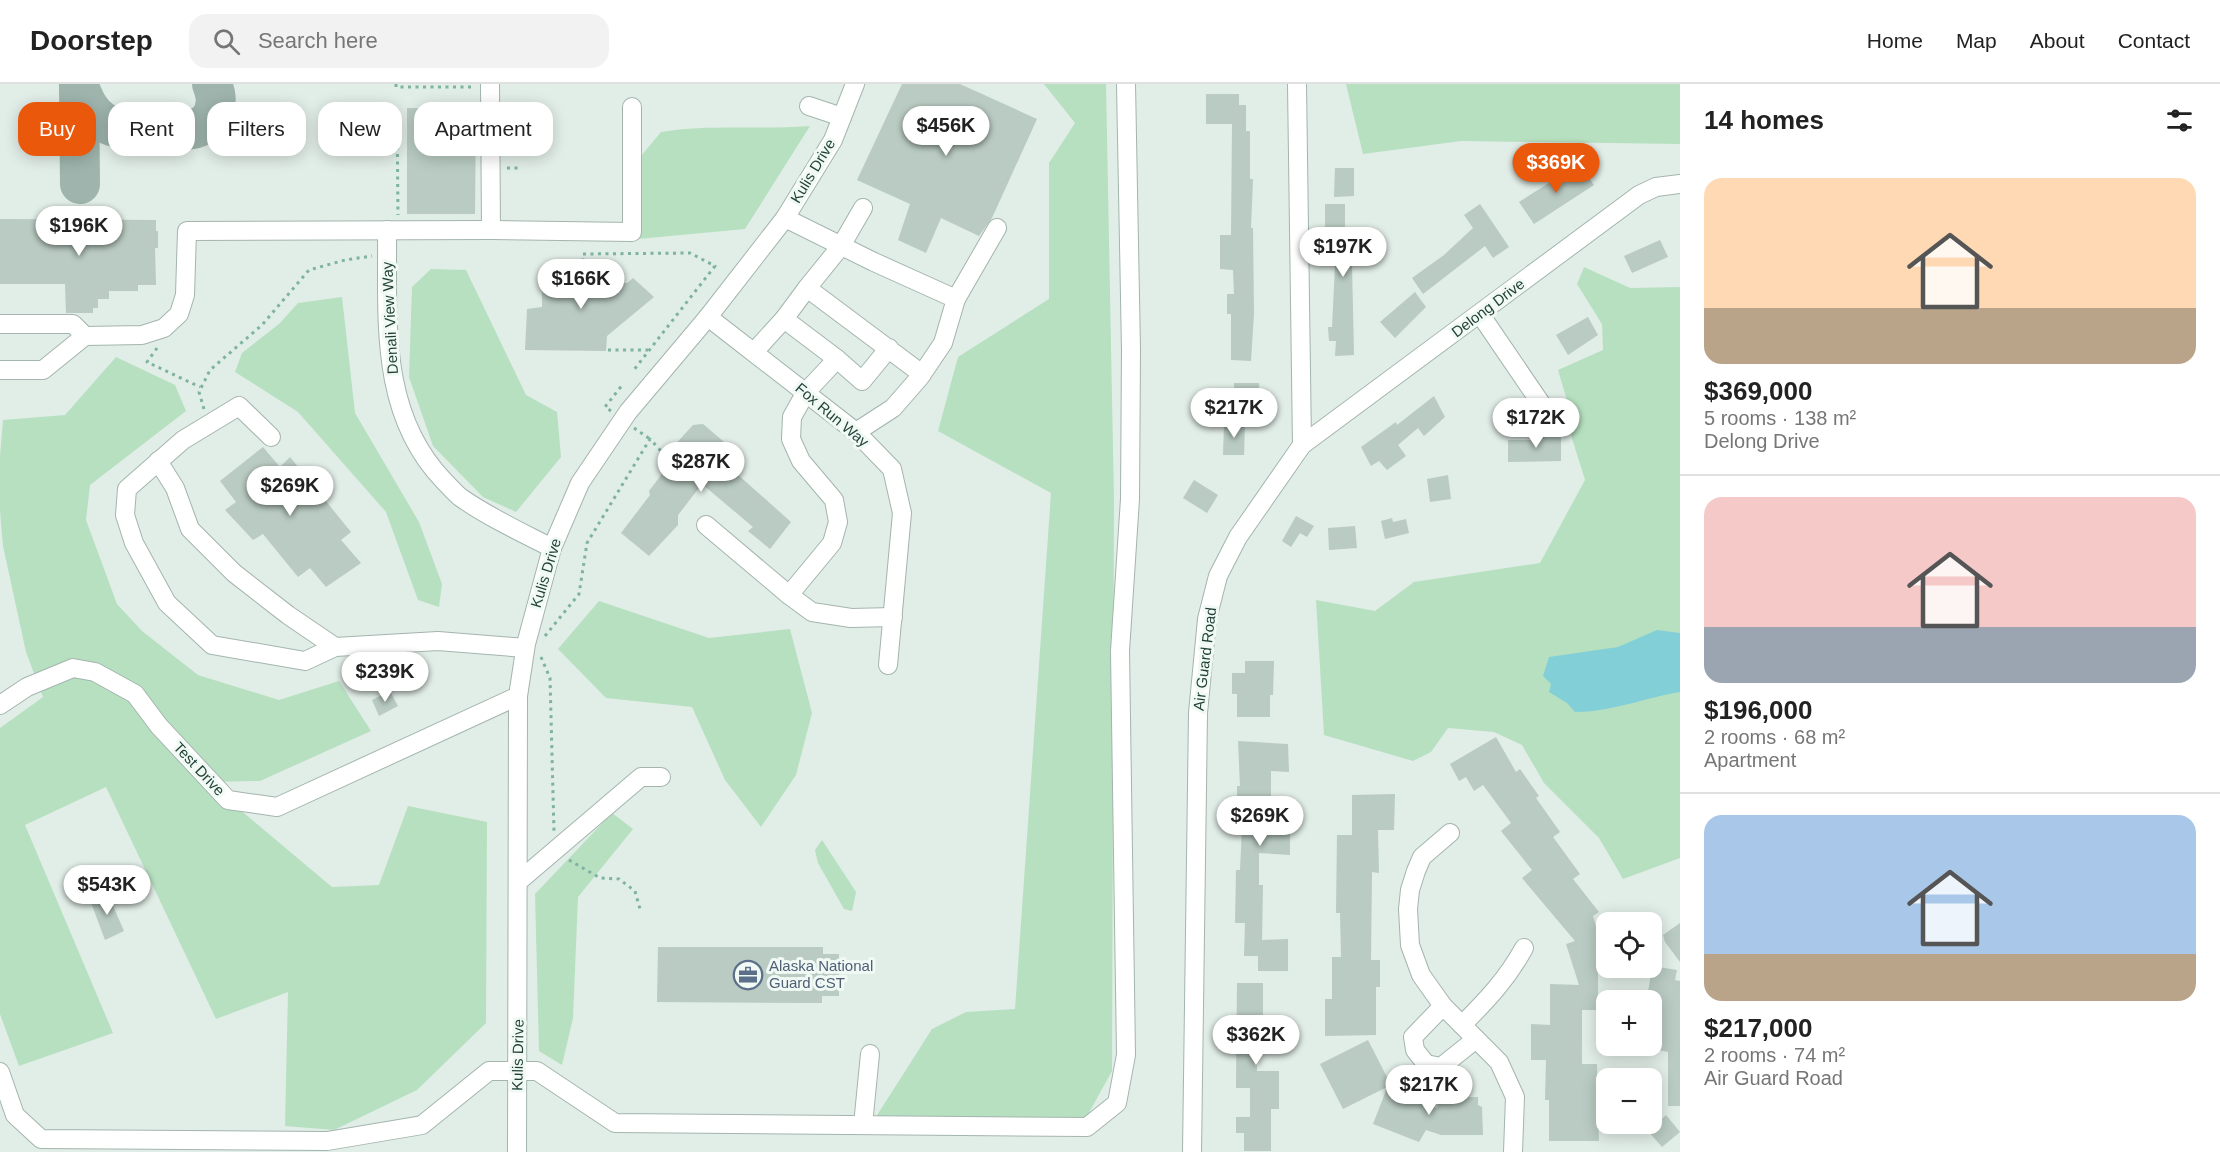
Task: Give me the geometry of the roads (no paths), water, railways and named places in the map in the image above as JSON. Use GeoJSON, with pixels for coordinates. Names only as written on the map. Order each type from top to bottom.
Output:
{"type":"FeatureCollection","features":[{"type":"Feature","properties":{"kind":"street","name":"Kulis Drive"},"geometry":{"type":"LineString","coordinates":[[517,1152],[518,696],[532,651],[552,548],[580,483],[628,412],[708,317],[785,218],[833,140],[855,84]]}},
{"type":"Feature","properties":{"kind":"street"},"geometry":{"type":"LineString","coordinates":[[0,1072],[15,1115],[41,1139],[327,1141],[422,1125],[489,1071],[537,1071],[615,1123],[1087,1127],[1117,1103],[1126,1055],[1120,651],[1131,487],[1126,84]]}},
{"type":"Feature","properties":{"kind":"street"},"geometry":{"type":"LineString","coordinates":[[1297,84],[1302,445]]}},
{"type":"Feature","properties":{"kind":"street"},"geometry":{"type":"LineString","coordinates":[[486,86],[491,230]]}},
{"type":"Feature","properties":{"kind":"street"},"geometry":{"type":"LineString","coordinates":[[809,106],[842,117]]}},
{"type":"Feature","properties":{"kind":"street"},"geometry":{"type":"LineString","coordinates":[[0,370],[43,370],[84,336],[142,335],[164,328],[179,314],[184,295],[187,231],[393,224],[491,230],[632,232],[632,107]]}},
{"type":"Feature","properties":{"kind":"street","name":"Delong Drive"},"geometry":{"type":"LineString","coordinates":[[1302,445],[1639,195],[1656,187],[1680,184]]}},
{"type":"Feature","properties":{"kind":"street"},"geometry":{"type":"LineString","coordinates":[[754,352],[784,319],[841,246],[863,208]]}},
{"type":"Feature","properties":{"kind":"street"},"geometry":{"type":"LineString","coordinates":[[785,218],[956,298]]}},
{"type":"Feature","properties":{"kind":"street","name":"Denali View Way"},"geometry":{"type":"LineString","coordinates":[[393,224],[387,254],[388,340],[394,386],[400,408],[416,445],[427,464],[459,496],[552,548]]}},
{"type":"Feature","properties":{"kind":"street"},"geometry":{"type":"LineString","coordinates":[[856,432],[893,408],[922,374],[943,343],[956,298],[997,228]]}},
{"type":"Feature","properties":{"kind":"street"},"geometry":{"type":"LineString","coordinates":[[807,288],[922,374]]}},
{"type":"Feature","properties":{"kind":"street"},"geometry":{"type":"LineString","coordinates":[[1480,314],[1544,408]]}},
{"type":"Feature","properties":{"kind":"street","name":"Fox Run Way"},"geometry":{"type":"LineString","coordinates":[[708,317],[856,432],[892,469],[902,513],[888,665]]}},
{"type":"Feature","properties":{"kind":"street"},"geometry":{"type":"LineString","coordinates":[[784,319],[862,381],[889,348]]}},
{"type":"Feature","properties":{"kind":"street"},"geometry":{"type":"LineString","coordinates":[[0,324],[73,324],[84,336]]}},
{"type":"Feature","properties":{"kind":"street"},"geometry":{"type":"LineString","coordinates":[[789,595],[832,543],[838,522],[834,500],[801,461],[791,439],[792,417],[806,392],[837,359]]}},
{"type":"Feature","properties":{"kind":"street"},"geometry":{"type":"LineString","coordinates":[[271,437],[239,406],[183,440],[127,489],[125,515],[134,543],[167,603],[212,645],[305,661],[335,647],[438,641],[532,651]]}},
{"type":"Feature","properties":{"kind":"street","name":"Air Guard Road"},"geometry":{"type":"LineString","coordinates":[[1192,1152],[1197,713],[1207,619],[1218,576],[1238,537],[1302,445]]}},
{"type":"Feature","properties":{"kind":"street"},"geometry":{"type":"LineString","coordinates":[[158,461],[175,488],[190,529],[234,573],[288,615],[335,647]]}},
{"type":"Feature","properties":{"kind":"street"},"geometry":{"type":"LineString","coordinates":[[706,525],[812,612],[851,618],[893,617]]}},
{"type":"Feature","properties":{"kind":"street","name":"Test Drive"},"geometry":{"type":"LineString","coordinates":[[0,705],[27,687],[73,668],[95,672],[135,694],[159,726],[228,800],[278,807],[518,696]]}},
{"type":"Feature","properties":{"kind":"street"},"geometry":{"type":"LineString","coordinates":[[519,881],[641,777],[661,777]]}},
{"type":"Feature","properties":{"kind":"street"},"geometry":{"type":"LineString","coordinates":[[1450,833],[1422,857],[1410,890],[1408,909],[1410,945],[1420,975],[1443,1006],[1499,1062],[1515,1097],[1513,1152]]}},
{"type":"Feature","properties":{"kind":"street"},"geometry":{"type":"LineString","coordinates":[[1462,1025],[1491,997],[1511,972],[1524,948]]}},
{"type":"Feature","properties":{"kind":"street"},"geometry":{"type":"LineString","coordinates":[[1443,1006],[1413,1037],[1415,1050],[1426,1064],[1441,1067],[1476,1039]]}},
{"type":"Feature","properties":{"kind":"street"},"geometry":{"type":"LineString","coordinates":[[863,1125],[870,1054]]}},
{"type":"Feature","properties":{"kind":"water"},"geometry":{"type":"Polygon","coordinates":[[[1657,630],[1680,633],[1680,692],[1615,707],[1575,712],[1567,703],[1549,692],[1551,684],[1543,676],[1549,657],[1618,647],[1657,630]]]}},
{"type":"Feature","properties":{"kind":"place","name":"Alaska National Guard CST"},"geometry":{"type":"Point","coordinates":[748,975]}}]}
